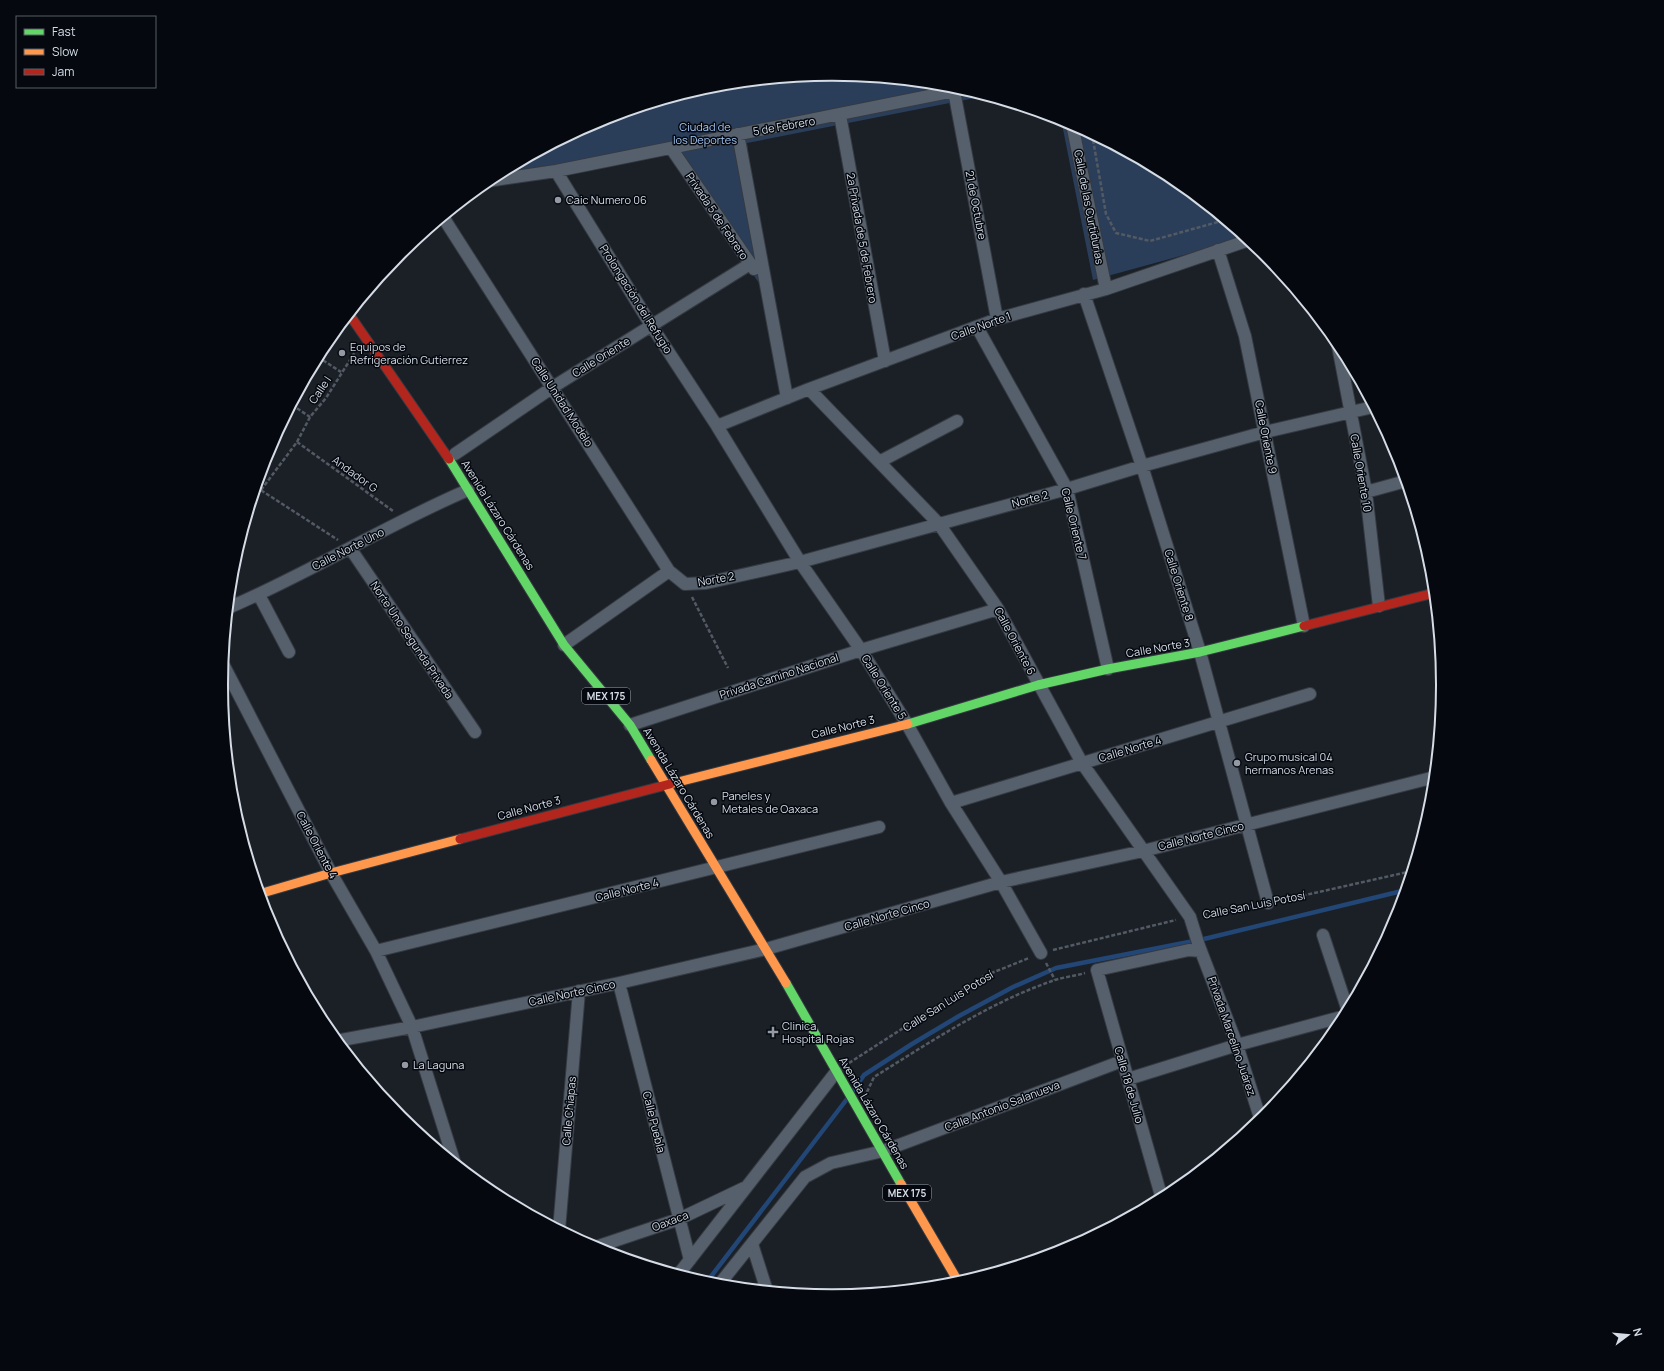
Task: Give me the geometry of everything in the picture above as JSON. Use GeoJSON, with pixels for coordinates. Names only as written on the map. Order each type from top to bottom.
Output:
{"type":"FeatureCollection","features":[{"type":"Feature","properties":{"kind":"street","name":"5 de Febrero"},"geometry":{"type":"LineString","coordinates":[[517,170],[556,171],[947,92]]}},
{"type":"Feature","properties":{"kind":"street","name":"21 de Octubre"},"geometry":{"type":"LineString","coordinates":[[960,95],[997,319]]}},
{"type":"Feature","properties":{"kind":"street","name":"2a Privada de 5 de Febrero"},"geometry":{"type":"LineString","coordinates":[[840,115],[885,361]]}},
{"type":"Feature","properties":{"kind":"street","name":"Calle de las Curtidurías"},"geometry":{"type":"LineString","coordinates":[[1074,132],[1106,289]]}},
{"type":"Feature","properties":{"kind":"street"},"geometry":{"type":"LineString","coordinates":[[738,134],[787,398]]}},
{"type":"Feature","properties":{"kind":"street","name":"Privada 5 de Febrero"},"geometry":{"type":"LineString","coordinates":[[671,148],[750,264],[765,283]]}},
{"type":"Feature","properties":{"kind":"street","name":"Prolongación del Refugio"},"geometry":{"type":"LineString","coordinates":[[556,171],[651,325],[718,426]]}},
{"type":"Feature","properties":{"kind":"street","name":"Calle Unidad Modelo"},"geometry":{"type":"LineString","coordinates":[[446,221],[553,387],[669,571],[685,584]]}},
{"type":"Feature","properties":{"kind":"street","name":"Calle Norte 1"},"geometry":{"type":"LineString","coordinates":[[718,426],[810,389],[997,319],[1106,289],[1243,242]]}},
{"type":"Feature","properties":{"kind":"street","name":"Calle Oriente 9"},"geometry":{"type":"LineString","coordinates":[[1218,250],[1246,336],[1304,626]]}},
{"type":"Feature","properties":{"kind":"street","name":"Calle Oriente"},"geometry":{"type":"LineString","coordinates":[[455,454],[553,387],[750,264]]}},
{"type":"Feature","properties":{"kind":"street","name":"Calle Oriente 8"},"geometry":{"type":"LineString","coordinates":[[1084,294],[1142,466],[1200,652],[1268,903]]}},
{"type":"Feature","properties":{"kind":"street","name":"Avenida Lázaro Cárdenas"},"geometry":{"type":"LineString","coordinates":[[352,318],[449,458],[564,645],[630,725],[766,949],[955,1277]]}},
{"type":"Feature","properties":{"kind":"street","name":"Calle Oriente 7"},"geometry":{"type":"LineString","coordinates":[[977,327],[1068,489],[1108,669]]}},
{"type":"Feature","properties":{"kind":"street","name":"Calle Oriente 10"},"geometry":{"type":"LineString","coordinates":[[1340,358],[1366,492],[1379,606]]}},
{"type":"Feature","properties":{"kind":"street","name":"Calle Oriente 6"},"geometry":{"type":"LineString","coordinates":[[810,389],[939,524],[998,609],[1038,685],[1082,763],[1191,922]]}},
{"type":"Feature","properties":{"kind":"street","name":"Norte 2"},"geometry":{"type":"LineString","coordinates":[[685,584],[706,583],[800,562],[1068,489],[1142,466],[1265,432],[1369,408]]}},
{"type":"Feature","properties":{"kind":"street"},"geometry":{"type":"LineString","coordinates":[[879,462],[957,421]]}},
{"type":"Feature","properties":{"kind":"street","name":"Calle Oriente 5"},"geometry":{"type":"LineString","coordinates":[[718,426],[800,562],[861,650],[906,724],[951,803],[1001,882],[1040,953]]}},
{"type":"Feature","properties":{"kind":"street"},"geometry":{"type":"LineString","coordinates":[[1366,492],[1401,482]]}},
{"type":"Feature","properties":{"kind":"street","name":"Calle Norte Uno"},"geometry":{"type":"LineString","coordinates":[[233,606],[259,595],[405,519],[468,490]]}},
{"type":"Feature","properties":{"kind":"street","name":"Norte Uno Segunda Privada"},"geometry":{"type":"LineString","coordinates":[[350,548],[475,732]]}},
{"type":"Feature","properties":{"kind":"street"},"geometry":{"type":"LineString","coordinates":[[564,645],[669,571]]}},
{"type":"Feature","properties":{"kind":"street","name":"Calle Norte 3"},"geometry":{"type":"LineString","coordinates":[[265,892],[331,873],[666,785],[906,724],[1038,685],[1108,669],[1200,652],[1429,593]]}},
{"type":"Feature","properties":{"kind":"street"},"geometry":{"type":"LineString","coordinates":[[259,595],[289,652]]}},
{"type":"Feature","properties":{"kind":"street","name":"Privada Camino Nacional"},"geometry":{"type":"LineString","coordinates":[[630,725],[861,650],[998,609]]}},
{"type":"Feature","properties":{"kind":"street","name":"Calle Oriente 4"},"geometry":{"type":"LineString","coordinates":[[228,674],[331,873],[376,951],[412,1027],[452,1156]]}},
{"type":"Feature","properties":{"kind":"street","name":"Calle Norte 4"},"geometry":{"type":"LineString","coordinates":[[951,803],[1310,694]]}},
{"type":"Feature","properties":{"kind":"street","name":"Calle Norte Cinco"},"geometry":{"type":"LineString","coordinates":[[343,1040],[412,1027],[579,992],[766,949],[1001,882],[1143,851],[1429,778]]}},
{"type":"Feature","properties":{"kind":"street","name":"Calle Norte 4"},"geometry":{"type":"LineString","coordinates":[[376,951],[879,827]]}},
{"type":"Feature","properties":{"kind":"street","name":"Privada Marcelino Juárez"},"geometry":{"type":"LineString","coordinates":[[1191,922],[1237,1045],[1259,1113]]}},
{"type":"Feature","properties":{"kind":"street"},"geometry":{"type":"LineString","coordinates":[[1323,935],[1346,1004]]}},
{"type":"Feature","properties":{"kind":"street"},"geometry":{"type":"LineString","coordinates":[[1097,970],[1189,950],[1200,949]]}},
{"type":"Feature","properties":{"kind":"street","name":"Calle 18 de Julio"},"geometry":{"type":"LineString","coordinates":[[1097,970],[1160,1193]]}},
{"type":"Feature","properties":{"kind":"street","name":"Calle Puebla"},"geometry":{"type":"LineString","coordinates":[[619,983],[690,1260]]}},
{"type":"Feature","properties":{"kind":"street","name":"Calle Chiapas"},"geometry":{"type":"LineString","coordinates":[[559,1225],[579,992]]}},
{"type":"Feature","properties":{"kind":"street"},"geometry":{"type":"LineString","coordinates":[[1128,1078],[1237,1045],[1337,1018]]}},
{"type":"Feature","properties":{"kind":"street","name":"Calle Antonio Salanueva"},"geometry":{"type":"LineString","coordinates":[[883,1151],[1122,1061]]}},
{"type":"Feature","properties":{"kind":"street"},"geometry":{"type":"LineString","coordinates":[[682,1270],[836,1072]]}},
{"type":"Feature","properties":{"kind":"street"},"geometry":{"type":"LineString","coordinates":[[723,1280],[805,1177],[831,1163],[883,1151]]}},
{"type":"Feature","properties":{"kind":"street","name":"Oaxaca"},"geometry":{"type":"LineString","coordinates":[[602,1245],[679,1219],[746,1188]]}},
{"type":"Feature","properties":{"kind":"street"},"geometry":{"type":"LineString","coordinates":[[752,1244],[765,1286]]}},
{"type":"Feature","properties":{"kind":"path"},"geometry":{"type":"LineString","coordinates":[[1093,140],[1106,214],[1116,233],[1150,241],[1219,222]]}},
{"type":"Feature","properties":{"kind":"path","name":"Calle I"},"geometry":{"type":"LineString","coordinates":[[261,490],[297,442],[310,417],[326,398],[341,372],[365,338]]}},
{"type":"Feature","properties":{"kind":"path"},"geometry":{"type":"LineString","coordinates":[[323,360],[341,372]]}},
{"type":"Feature","properties":{"kind":"path"},"geometry":{"type":"LineString","coordinates":[[295,407],[310,417]]}},
{"type":"Feature","properties":{"kind":"path","name":"Andador G"},"geometry":{"type":"LineString","coordinates":[[297,442],[405,519]]}},
{"type":"Feature","properties":{"kind":"path"},"geometry":{"type":"LineString","coordinates":[[261,490],[350,548]]}},
{"type":"Feature","properties":{"kind":"path"},"geometry":{"type":"LineString","coordinates":[[685,584],[728,668]]}},
{"type":"Feature","properties":{"kind":"path","name":"Calle San Luis Potosí"},"geometry":{"type":"LineString","coordinates":[[836,1072],[984,976],[1040,953],[1191,922],[1406,872]]}},
{"type":"Feature","properties":{"kind":"path"},"geometry":{"type":"LineString","coordinates":[[1040,953],[1055,980]]}},
{"type":"Feature","properties":{"kind":"path"},"geometry":{"type":"LineString","coordinates":[[856,1106],[874,1077],[962,1022],[1055,980],[1097,970]]}},
{"type":"Feature","properties":{"kind":"green space","name":"Ciudad de los Deportes"},"geometry":{"type":"Polygon","coordinates":[[[832,81],[872,82],[911,86],[973,98],[747,143],[764,290],[667,153],[510,182],[508,175],[530,162],[565,143],[601,127],[638,113],[714,93],[753,86],[792,82],[832,81]]]}},
{"type":"Feature","properties":{"kind":"green space"},"geometry":{"type":"Polygon","coordinates":[[[1063,127],[1099,143],[1168,183],[1200,206],[1240,240],[1093,280],[1063,127]]]}},
{"type":"Feature","properties":{"kind":"waterway"},"geometry":{"type":"LineString","coordinates":[[853,1091],[864,1075],[912,1044],[959,1016],[1013,987],[1056,968],[1204,939],[1400,892]]}},
{"type":"Feature","properties":{"kind":"waterway"},"geometry":{"type":"LineString","coordinates":[[710,1277],[847,1099]]}},
{"type":"Feature","properties":{"kind":"traffic: fast"},"geometry":{"type":"LineString","coordinates":[[449,459],[564,645],[630,725],[651,760]]}},
{"type":"Feature","properties":{"kind":"traffic: fast"},"geometry":{"type":"LineString","coordinates":[[908,724],[1038,685],[1108,669],[1200,652],[1304,626]]}},
{"type":"Feature","properties":{"kind":"traffic: fast"},"geometry":{"type":"LineString","coordinates":[[786,983],[901,1184]]}},
{"type":"Feature","properties":{"kind":"traffic: slow"},"geometry":{"type":"LineString","coordinates":[[670,784],[908,724]]}},
{"type":"Feature","properties":{"kind":"traffic: slow"},"geometry":{"type":"LineString","coordinates":[[651,760],[786,983]]}},
{"type":"Feature","properties":{"kind":"traffic: slow"},"geometry":{"type":"LineString","coordinates":[[265,892],[460,839]]}},
{"type":"Feature","properties":{"kind":"traffic: slow"},"geometry":{"type":"LineString","coordinates":[[901,1184],[955,1277]]}},
{"type":"Feature","properties":{"kind":"traffic: jam"},"geometry":{"type":"LineString","coordinates":[[352,318],[449,459]]}},
{"type":"Feature","properties":{"kind":"traffic: jam"},"geometry":{"type":"LineString","coordinates":[[1304,626],[1429,594]]}},
{"type":"Feature","properties":{"kind":"traffic: jam"},"geometry":{"type":"LineString","coordinates":[[460,839],[670,784]]}},
{"type":"Feature","properties":{"kind":"place","name":"Caic Numero 06"},"geometry":{"type":"Point","coordinates":[558,200]}},
{"type":"Feature","properties":{"kind":"place","name":"Equipos de Refrigeración Gutierrez"},"geometry":{"type":"Point","coordinates":[342,353]}},
{"type":"Feature","properties":{"kind":"place","name":"Grupo musical 04 hermanos Arenas"},"geometry":{"type":"Point","coordinates":[1237,763]}},
{"type":"Feature","properties":{"kind":"place","name":"Paneles y Metales de Oaxaca"},"geometry":{"type":"Point","coordinates":[714,802]}},
{"type":"Feature","properties":{"kind":"place","name":"Clinica Hospital Rojas"},"geometry":{"type":"Point","coordinates":[773,1032]}},
{"type":"Feature","properties":{"kind":"place","name":"La Laguna"},"geometry":{"type":"Point","coordinates":[405,1065]}}]}
